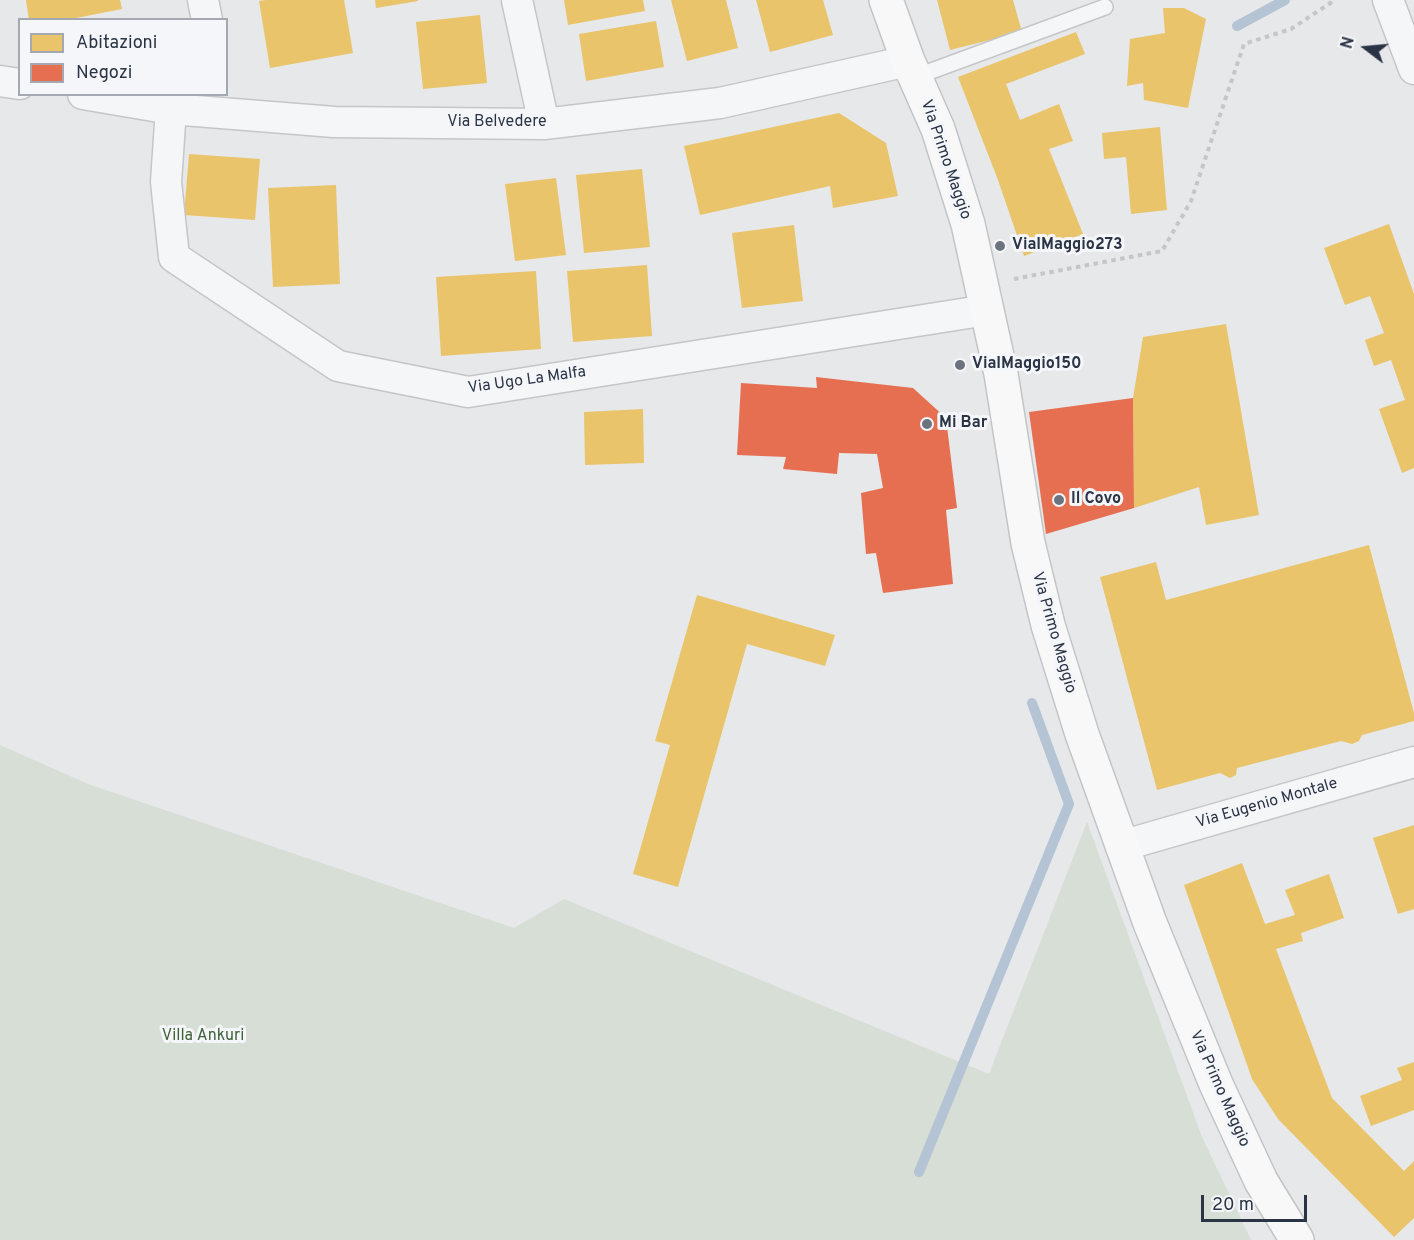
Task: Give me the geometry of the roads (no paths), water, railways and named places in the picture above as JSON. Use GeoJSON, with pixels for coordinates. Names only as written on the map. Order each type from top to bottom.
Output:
{"type":"FeatureCollection","features":[{"type":"Feature","properties":{"kind":"main road","name":"Via Primo Maggio"},"geometry":{"type":"LineString","coordinates":[[886,0],[911,69],[938,129],[968,224],[1001,374],[1028,543],[1048,625],[1082,734],[1121,846],[1178,994],[1220,1094],[1261,1181],[1298,1240]]}},
{"type":"Feature","properties":{"kind":"street"},"geometry":{"type":"LineString","coordinates":[[203,0],[207,18]]}},
{"type":"Feature","properties":{"kind":"street"},"geometry":{"type":"LineString","coordinates":[[518,0],[544,124]]}},
{"type":"Feature","properties":{"kind":"street"},"geometry":{"type":"LineString","coordinates":[[1388,0],[1412,64]]}},
{"type":"Feature","properties":{"kind":"street","name":"Via Belvedere"},"geometry":{"type":"LineString","coordinates":[[94,96],[171,109],[225,105],[334,123],[544,124],[720,103],[911,69]]}},
{"type":"Feature","properties":{"kind":"street"},"geometry":{"type":"LineString","coordinates":[[0,81],[18,84]]}},
{"type":"Feature","properties":{"kind":"street","name":"Via Ugo La Malfa"},"geometry":{"type":"LineString","coordinates":[[171,109],[166,182],[174,257],[338,366],[468,392],[984,298]]}},
{"type":"Feature","properties":{"kind":"street","name":"Via Eugenio Montale"},"geometry":{"type":"LineString","coordinates":[[1121,846],[1414,762]]}},
{"type":"Feature","properties":{"kind":"lane"},"geometry":{"type":"LineString","coordinates":[[911,69],[1105,7]]}},
{"type":"Feature","properties":{"kind":"waterway"},"geometry":{"type":"LineString","coordinates":[[1237,26],[1285,0]]}},
{"type":"Feature","properties":{"kind":"waterway"},"geometry":{"type":"LineString","coordinates":[[919,1172],[1069,804],[1032,703]]}},
{"type":"Feature","properties":{"kind":"place","name":"ViaIMaggio273"},"geometry":{"type":"Point","coordinates":[1000,246]}},
{"type":"Feature","properties":{"kind":"place","name":"ViaIMaggio150"},"geometry":{"type":"Point","coordinates":[960,365]}},
{"type":"Feature","properties":{"kind":"place","name":"Mi Bar"},"geometry":{"type":"Point","coordinates":[927,424]}},
{"type":"Feature","properties":{"kind":"place","name":"Il Covo"},"geometry":{"type":"Point","coordinates":[1059,500]}},
{"type":"Feature","properties":{"kind":"park label","name":"Villa Ankuri"},"geometry":{"type":"Point","coordinates":[203,1037]}}]}
